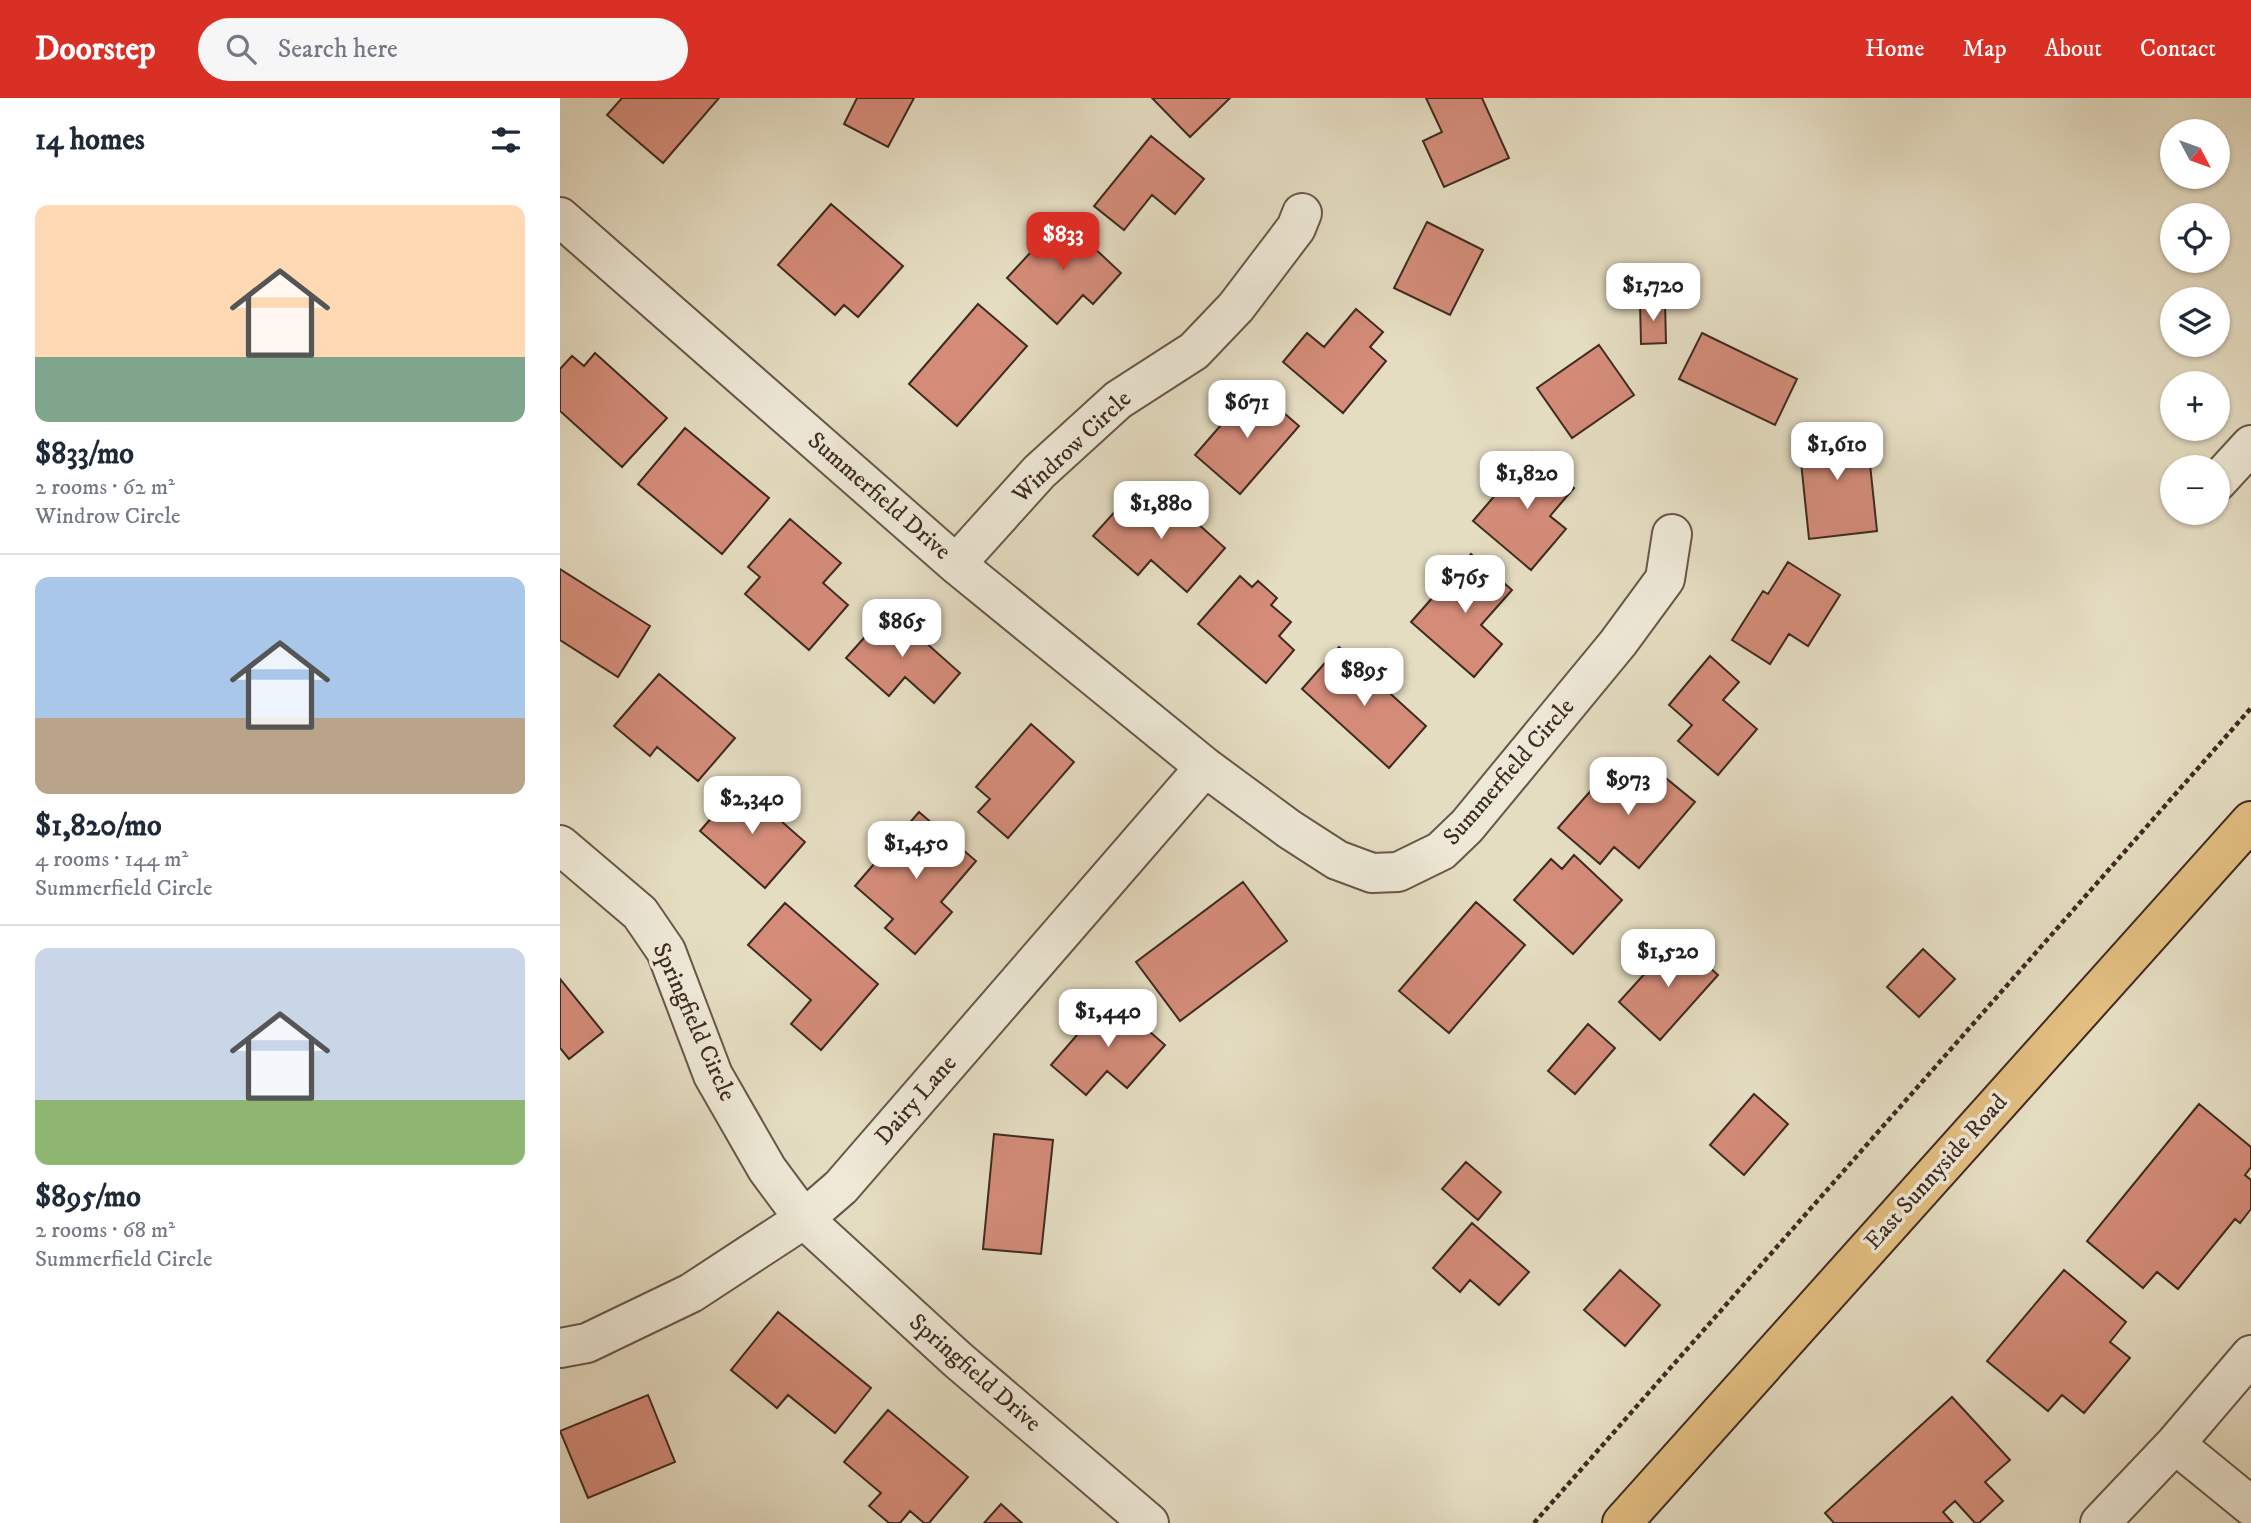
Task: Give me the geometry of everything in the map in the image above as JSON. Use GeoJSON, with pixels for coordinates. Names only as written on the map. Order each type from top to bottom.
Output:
{"type":"FeatureCollection","features":[{"type":"Feature","properties":{"kind":"main road","name":"East Sunnyside Road"},"geometry":{"type":"LineString","coordinates":[[1622,1523],[2251,821]]}},
{"type":"Feature","properties":{"kind":"street","name":"Windrow Circle"},"geometry":{"type":"LineString","coordinates":[[956,564],[1039,472],[1118,400],[1194,351],[1236,307],[1296,228],[1302,213]]}},
{"type":"Feature","properties":{"kind":"street","name":"Summerfield Drive"},"geometry":{"type":"LineString","coordinates":[[560,217],[956,564],[1205,767]]}},
{"type":"Feature","properties":{"kind":"street"},"geometry":{"type":"LineString","coordinates":[[2230,468],[2251,445]]}},
{"type":"Feature","properties":{"kind":"street","name":"Summerfield Circle"},"geometry":{"type":"LineString","coordinates":[[1205,767],[1289,829],[1337,860],[1372,873],[1398,872],[1441,851],[1467,826],[1601,664],[1657,590],[1665,579],[1672,534]]}},
{"type":"Feature","properties":{"kind":"street","name":"Dairy Lane"},"geometry":{"type":"LineString","coordinates":[[560,1348],[587,1343],[691,1293],[804,1219],[841,1187],[1205,767]]}},
{"type":"Feature","properties":{"kind":"street","name":"Springfield Circle"},"geometry":{"type":"LineString","coordinates":[[560,845],[640,913],[666,951],[713,1075],[767,1169],[804,1219]]}},
{"type":"Feature","properties":{"kind":"street","name":"Springfield Drive"},"geometry":{"type":"LineString","coordinates":[[804,1219],[958,1360],[1149,1523]]}},
{"type":"Feature","properties":{"kind":"street"},"geometry":{"type":"LineString","coordinates":[[2100,1523],[2175,1444],[2251,1355]]}},
{"type":"Feature","properties":{"kind":"street"},"geometry":{"type":"LineString","coordinates":[[2175,1444],[2251,1506]]}},
{"type":"Feature","properties":{"kind":"path"},"geometry":{"type":"LineString","coordinates":[[1534,1523],[2251,708]]}},
{"type":"Feature","properties":{"kind":"building"},"geometry":{"type":"Polygon","coordinates":[[[622,98],[719,98],[663,163],[607,115],[622,98]]]}},
{"type":"Feature","properties":{"kind":"building"},"geometry":{"type":"Polygon","coordinates":[[[857,98],[914,98],[888,147],[844,124],[857,98]]]}},
{"type":"Feature","properties":{"kind":"building"},"geometry":{"type":"Polygon","coordinates":[[[1152,98],[1230,98],[1190,137],[1152,98]]]}},
{"type":"Feature","properties":{"kind":"building"},"geometry":{"type":"Polygon","coordinates":[[[1426,98],[1482,98],[1509,158],[1444,187],[1423,141],[1442,132],[1426,98]]]}},
{"type":"Feature","properties":{"kind":"building"},"geometry":{"type":"Polygon","coordinates":[[[1151,136],[1204,179],[1175,214],[1152,195],[1124,230],[1094,206],[1151,136]]]}},
{"type":"Feature","properties":{"kind":"building"},"geometry":{"type":"Polygon","coordinates":[[[831,204],[903,266],[858,317],[844,305],[835,315],[778,265],[831,204]]]}},
{"type":"Feature","properties":{"kind":"building"},"geometry":{"type":"Polygon","coordinates":[[[1062,218],[1121,273],[1093,304],[1083,295],[1057,324],[1007,278],[1062,218]]]}},
{"type":"Feature","properties":{"kind":"building"},"geometry":{"type":"Polygon","coordinates":[[[1427,222],[1483,250],[1450,315],[1394,288],[1427,222]]]}},
{"type":"Feature","properties":{"kind":"building"},"geometry":{"type":"Polygon","coordinates":[[[1640,302],[1665,302],[1666,343],[1641,344],[1640,302]]]}},
{"type":"Feature","properties":{"kind":"building"},"geometry":{"type":"Polygon","coordinates":[[[978,304],[1027,346],[957,426],[909,384],[978,304]]]}},
{"type":"Feature","properties":{"kind":"building"},"geometry":{"type":"Polygon","coordinates":[[[1356,309],[1383,332],[1370,347],[1386,361],[1343,413],[1283,362],[1307,333],[1324,347],[1356,309]]]}},
{"type":"Feature","properties":{"kind":"building"},"geometry":{"type":"Polygon","coordinates":[[[1702,333],[1797,379],[1775,425],[1679,379],[1702,333]]]}},
{"type":"Feature","properties":{"kind":"building"},"geometry":{"type":"Polygon","coordinates":[[[1599,345],[1634,395],[1572,438],[1537,388],[1599,345]]]}},
{"type":"Feature","properties":{"kind":"building"},"geometry":{"type":"Polygon","coordinates":[[[595,353],[667,418],[622,467],[560,411],[560,369],[572,356],[584,366],[595,353]]]}},
{"type":"Feature","properties":{"kind":"building"},"geometry":{"type":"Polygon","coordinates":[[[1254,387],[1299,426],[1240,494],[1195,455],[1254,387]]]}},
{"type":"Feature","properties":{"kind":"building"},"geometry":{"type":"Polygon","coordinates":[[[1866,426],[1877,531],[1809,539],[1798,433],[1866,426]]]}},
{"type":"Feature","properties":{"kind":"building"},"geometry":{"type":"Polygon","coordinates":[[[685,428],[769,498],[722,554],[638,484],[685,428]]]}},
{"type":"Feature","properties":{"kind":"building"},"geometry":{"type":"Polygon","coordinates":[[[1532,452],[1574,488],[1550,516],[1566,529],[1531,570],[1473,521],[1532,452]]]}},
{"type":"Feature","properties":{"kind":"building"},"geometry":{"type":"Polygon","coordinates":[[[1159,489],[1225,548],[1187,592],[1151,560],[1138,575],[1093,536],[1119,507],[1132,519],[1159,489]]]}},
{"type":"Feature","properties":{"kind":"building"},"geometry":{"type":"Polygon","coordinates":[[[790,519],[841,563],[823,583],[848,605],[809,650],[745,594],[760,577],[748,567],[790,519]]]}},
{"type":"Feature","properties":{"kind":"building"},"geometry":{"type":"Polygon","coordinates":[[[1471,554],[1512,590],[1481,625],[1502,644],[1474,677],[1411,622],[1471,554]]]}},
{"type":"Feature","properties":{"kind":"building"},"geometry":{"type":"Polygon","coordinates":[[[1788,562],[1840,595],[1808,646],[1789,634],[1770,664],[1732,640],[1763,591],[1768,594],[1788,562]]]}},
{"type":"Feature","properties":{"kind":"building"},"geometry":{"type":"Polygon","coordinates":[[[560,569],[650,626],[618,677],[560,640],[560,569]]]}},
{"type":"Feature","properties":{"kind":"building"},"geometry":{"type":"Polygon","coordinates":[[[1240,576],[1252,587],[1258,581],[1277,598],[1271,605],[1291,622],[1279,636],[1294,650],[1266,683],[1198,624],[1240,576]]]}},
{"type":"Feature","properties":{"kind":"building"},"geometry":{"type":"Polygon","coordinates":[[[889,610],[960,673],[934,703],[905,677],[889,696],[846,658],[889,610]]]}},
{"type":"Feature","properties":{"kind":"building"},"geometry":{"type":"Polygon","coordinates":[[[1339,647],[1426,726],[1389,768],[1302,689],[1339,647]]]}},
{"type":"Feature","properties":{"kind":"building"},"geometry":{"type":"Polygon","coordinates":[[[1710,656],[1739,682],[1723,700],[1757,729],[1718,775],[1678,741],[1692,725],[1669,705],[1710,656]]]}},
{"type":"Feature","properties":{"kind":"building"},"geometry":{"type":"Polygon","coordinates":[[[659,674],[735,738],[698,781],[657,747],[650,756],[614,726],[659,674]]]}},
{"type":"Feature","properties":{"kind":"building"},"geometry":{"type":"Polygon","coordinates":[[[1031,724],[1074,762],[1008,838],[978,812],[990,799],[976,787],[1031,724]]]}},
{"type":"Feature","properties":{"kind":"building"},"geometry":{"type":"Polygon","coordinates":[[[1645,761],[1695,802],[1639,868],[1614,847],[1600,864],[1558,828],[1594,787],[1611,801],[1645,761]]]}},
{"type":"Feature","properties":{"kind":"building"},"geometry":{"type":"Polygon","coordinates":[[[740,785],[805,842],[765,888],[700,831],[740,785]]]}},
{"type":"Feature","properties":{"kind":"building"},"geometry":{"type":"Polygon","coordinates":[[[919,812],[976,861],[941,902],[952,912],[915,954],[885,928],[893,919],[855,886],[919,812]]]}},
{"type":"Feature","properties":{"kind":"building"},"geometry":{"type":"Polygon","coordinates":[[[1574,855],[1622,900],[1573,954],[1514,900],[1551,859],[1562,869],[1574,855]]]}},
{"type":"Feature","properties":{"kind":"building"},"geometry":{"type":"Polygon","coordinates":[[[1243,882],[1287,941],[1180,1021],[1136,962],[1243,882]]]}},
{"type":"Feature","properties":{"kind":"building"},"geometry":{"type":"Polygon","coordinates":[[[1476,902],[1525,945],[1449,1033],[1399,991],[1476,902]]]}},
{"type":"Feature","properties":{"kind":"building"},"geometry":{"type":"Polygon","coordinates":[[[785,903],[878,984],[821,1050],[791,1024],[811,1000],[748,945],[785,903]]]}},
{"type":"Feature","properties":{"kind":"building"},"geometry":{"type":"Polygon","coordinates":[[[1677,938],[1718,975],[1660,1040],[1619,1002],[1677,938]]]}},
{"type":"Feature","properties":{"kind":"building"},"geometry":{"type":"Polygon","coordinates":[[[1923,949],[1955,979],[1919,1017],[1887,987],[1923,949]]]}},
{"type":"Feature","properties":{"kind":"building"},"geometry":{"type":"Polygon","coordinates":[[[560,979],[603,1032],[569,1059],[560,1048],[560,979]]]}},
{"type":"Feature","properties":{"kind":"building"},"geometry":{"type":"Polygon","coordinates":[[[1110,997],[1165,1045],[1127,1088],[1107,1071],[1086,1095],[1051,1065],[1110,997]]]}},
{"type":"Feature","properties":{"kind":"building"},"geometry":{"type":"Polygon","coordinates":[[[1588,1024],[1615,1048],[1575,1094],[1548,1071],[1588,1024]]]}},
{"type":"Feature","properties":{"kind":"building"},"geometry":{"type":"Polygon","coordinates":[[[1754,1094],[1788,1124],[1744,1175],[1710,1145],[1754,1094]]]}},
{"type":"Feature","properties":{"kind":"building"},"geometry":{"type":"Polygon","coordinates":[[[2199,1104],[2251,1147],[2251,1167],[2245,1175],[2251,1180],[2251,1209],[2240,1223],[2235,1219],[2178,1289],[2157,1272],[2143,1288],[2087,1241],[2199,1104]]]}},
{"type":"Feature","properties":{"kind":"building"},"geometry":{"type":"Polygon","coordinates":[[[994,1134],[1053,1140],[1041,1254],[983,1249],[994,1134]]]}},
{"type":"Feature","properties":{"kind":"building"},"geometry":{"type":"Polygon","coordinates":[[[1466,1162],[1501,1192],[1478,1220],[1442,1189],[1466,1162]]]}},
{"type":"Feature","properties":{"kind":"building"},"geometry":{"type":"Polygon","coordinates":[[[1472,1223],[1529,1272],[1499,1305],[1470,1280],[1460,1292],[1433,1268],[1472,1223]]]}},
{"type":"Feature","properties":{"kind":"building"},"geometry":{"type":"Polygon","coordinates":[[[1620,1270],[1660,1305],[1625,1346],[1584,1310],[1620,1270]]]}},
{"type":"Feature","properties":{"kind":"building"},"geometry":{"type":"Polygon","coordinates":[[[2064,1270],[2126,1322],[2110,1342],[2130,1358],[2084,1413],[2062,1395],[2048,1411],[1987,1361],[2064,1270]]]}},
{"type":"Feature","properties":{"kind":"building"},"geometry":{"type":"Polygon","coordinates":[[[778,1312],[871,1388],[835,1433],[788,1395],[777,1408],[731,1370],[778,1312]]]}},
{"type":"Feature","properties":{"kind":"building"},"geometry":{"type":"Polygon","coordinates":[[[648,1395],[675,1462],[588,1498],[560,1431],[648,1395]]]}},
{"type":"Feature","properties":{"kind":"building"},"geometry":{"type":"Polygon","coordinates":[[[1952,1397],[2010,1460],[1985,1482],[2003,1501],[1979,1523],[1975,1523],[1955,1501],[1943,1512],[1953,1523],[1834,1523],[1825,1513],[1952,1397]]]}},
{"type":"Feature","properties":{"kind":"building"},"geometry":{"type":"Polygon","coordinates":[[[888,1410],[968,1477],[929,1523],[924,1523],[910,1511],[900,1523],[889,1523],[869,1506],[881,1493],[844,1462],[888,1410]]]}},
{"type":"Feature","properties":{"kind":"building"},"geometry":{"type":"Polygon","coordinates":[[[1001,1504],[1022,1523],[984,1523],[1001,1504]]]}}]}
